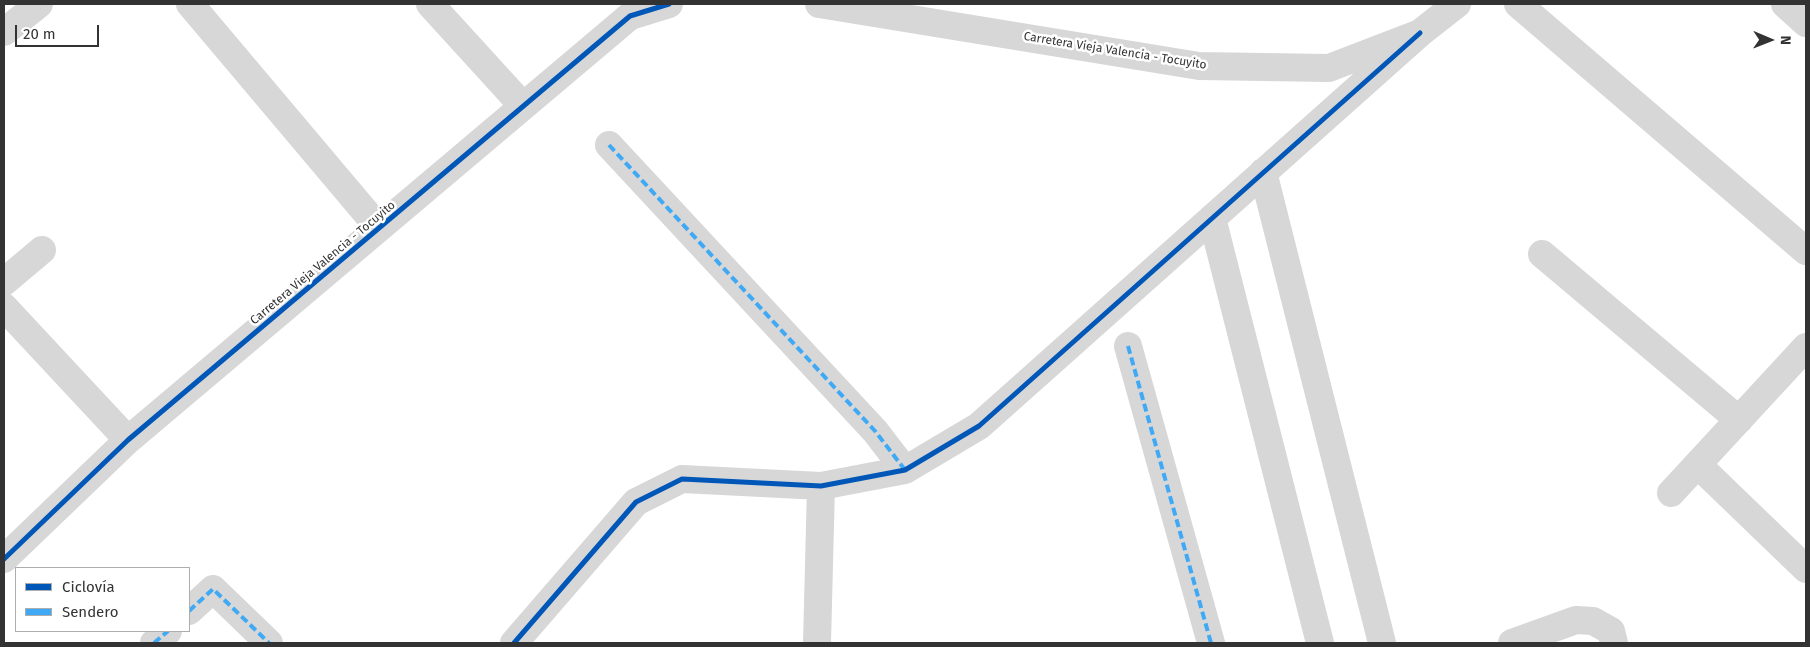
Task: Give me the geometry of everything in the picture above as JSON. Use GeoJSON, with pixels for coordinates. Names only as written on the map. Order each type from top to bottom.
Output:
{"type":"FeatureCollection","features":[{"type":"Feature","properties":{"kind":"street"},"geometry":{"type":"LineString","coordinates":[[4,32],[39,4]]}},
{"type":"Feature","properties":{"kind":"street"},"geometry":{"type":"LineString","coordinates":[[190,4],[379,228]]}},
{"type":"Feature","properties":{"kind":"street"},"geometry":{"type":"LineString","coordinates":[[430,4],[523,106]]}},
{"type":"Feature","properties":{"kind":"street","name":"Carretera Vieja Valencia - Tocuyito"},"geometry":{"type":"LineString","coordinates":[[4,559],[128,440],[630,16],[669,4]]}},
{"type":"Feature","properties":{"kind":"street","name":"Carretera Vieja Valencia - Tocuyito"},"geometry":{"type":"LineString","coordinates":[[819,4],[1199,66],[1329,68],[1420,33],[1456,4]]}},
{"type":"Feature","properties":{"kind":"street"},"geometry":{"type":"LineString","coordinates":[[1518,4],[1806,251]]}},
{"type":"Feature","properties":{"kind":"street"},"geometry":{"type":"LineString","coordinates":[[1784,4],[1806,22]]}},
{"type":"Feature","properties":{"kind":"street"},"geometry":{"type":"LineString","coordinates":[[514,643],[636,502],[682,479],[822,486],[905,470],[979,426],[1420,33]]}},
{"type":"Feature","properties":{"kind":"street"},"geometry":{"type":"LineString","coordinates":[[609,145],[875,431],[905,470]]}},
{"type":"Feature","properties":{"kind":"street"},"geometry":{"type":"LineString","coordinates":[[1263,172],[1382,643]]}},
{"type":"Feature","properties":{"kind":"street"},"geometry":{"type":"LineString","coordinates":[[1212,218],[1320,643]]}},
{"type":"Feature","properties":{"kind":"street"},"geometry":{"type":"LineString","coordinates":[[4,282],[42,250]]}},
{"type":"Feature","properties":{"kind":"street"},"geometry":{"type":"LineString","coordinates":[[1542,254],[1739,420]]}},
{"type":"Feature","properties":{"kind":"street"},"geometry":{"type":"LineString","coordinates":[[4,307],[128,440]]}},
{"type":"Feature","properties":{"kind":"street"},"geometry":{"type":"LineString","coordinates":[[1128,346],[1211,643]]}},
{"type":"Feature","properties":{"kind":"street"},"geometry":{"type":"LineString","coordinates":[[1671,493],[1806,347]]}},
{"type":"Feature","properties":{"kind":"street"},"geometry":{"type":"LineString","coordinates":[[1698,465],[1806,569]]}},
{"type":"Feature","properties":{"kind":"street"},"geometry":{"type":"LineString","coordinates":[[817,643],[822,486]]}},
{"type":"Feature","properties":{"kind":"street"},"geometry":{"type":"LineString","coordinates":[[190,610],[213,589],[261,640]]}},
{"type":"Feature","properties":{"kind":"street"},"geometry":{"type":"LineString","coordinates":[[1512,643],[1576,620],[1593,621],[1611,631],[1614,643]]}},
{"type":"Feature","properties":{"kind":"street"},"geometry":{"type":"LineString","coordinates":[[154,643],[167,632]]}},
{"type":"Feature","properties":{"kind":"marked path"},"geometry":{"type":"LineString","coordinates":[[609,145],[875,431],[905,470]]}},
{"type":"Feature","properties":{"kind":"marked path"},"geometry":{"type":"LineString","coordinates":[[1128,346],[1211,643]]}},
{"type":"Feature","properties":{"kind":"marked path"},"geometry":{"type":"LineString","coordinates":[[190,610],[213,589],[269,643]]}},
{"type":"Feature","properties":{"kind":"marked path"},"geometry":{"type":"LineString","coordinates":[[154,643],[167,632]]}},
{"type":"Feature","properties":{"kind":"cycle path"},"geometry":{"type":"LineString","coordinates":[[4,559],[128,440],[630,16],[669,4]]}},
{"type":"Feature","properties":{"kind":"cycle path"},"geometry":{"type":"LineString","coordinates":[[514,643],[636,502],[682,479],[821,486],[905,470],[979,426],[1420,33]]}}]}
